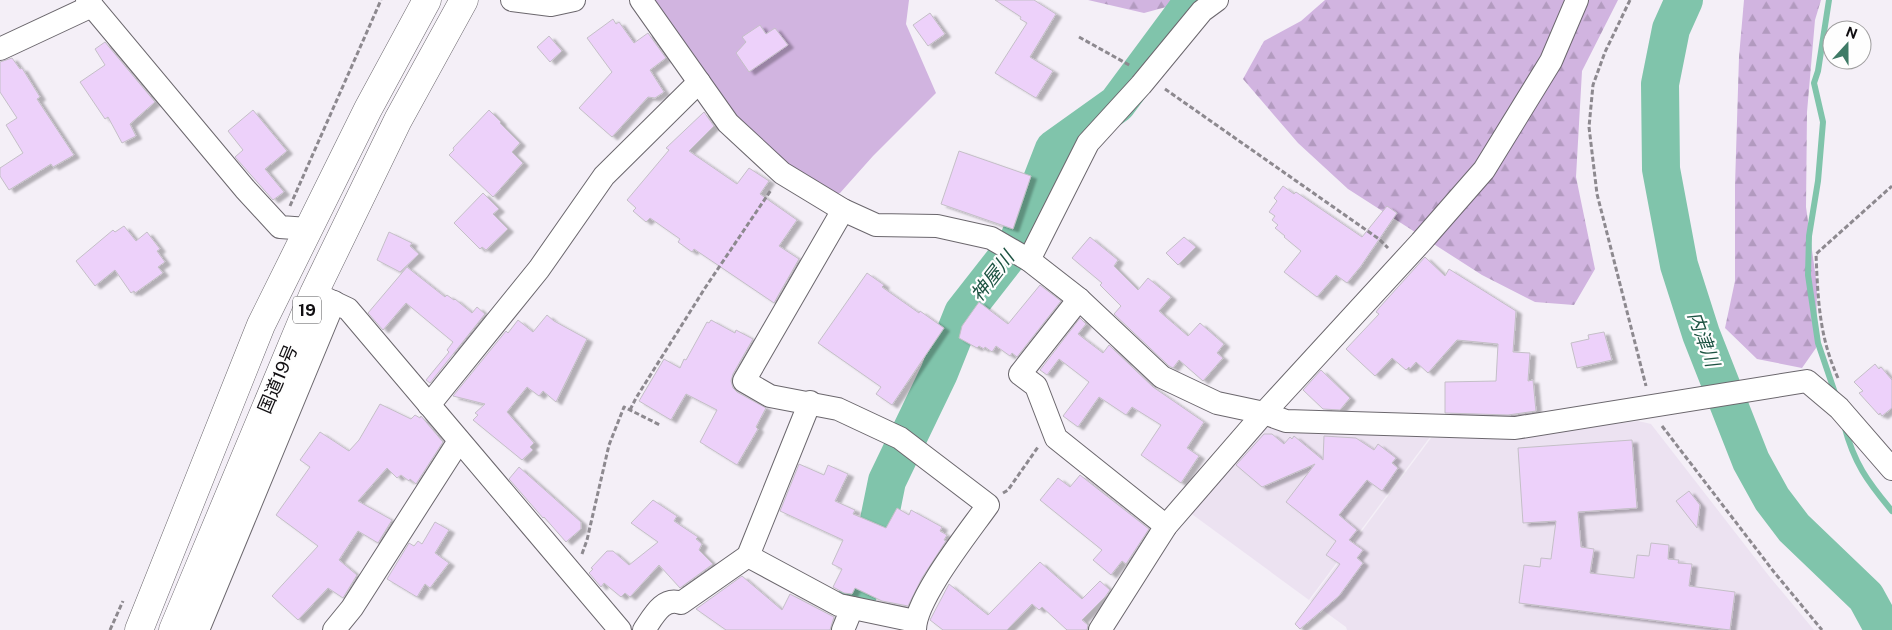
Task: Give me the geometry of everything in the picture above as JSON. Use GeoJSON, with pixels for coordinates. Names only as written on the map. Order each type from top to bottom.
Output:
{"type":"FeatureCollection","features":[{"type":"Feature","properties":{"kind":"highway","name":"国道19号"},"geometry":{"type":"LineString","coordinates":[[139,630],[261,326],[368,109],[427,0]]}},
{"type":"Feature","properties":{"kind":"highway","name":"国道19号"},"geometry":{"type":"LineString","coordinates":[[173,630],[324,298],[398,120],[464,0]]}},
{"type":"Feature","properties":{"kind":"street"},"geometry":{"type":"LineString","coordinates":[[512,0],[551,5],[574,0]]}},
{"type":"Feature","properties":{"kind":"street"},"geometry":{"type":"LineString","coordinates":[[641,0],[728,123],[782,173],[843,210],[876,225],[937,226],[991,238],[1029,260],[1079,299],[1162,377],[1217,403],[1264,413],[1286,421],[1514,428],[1807,381],[1839,408],[1892,469]]}},
{"type":"Feature","properties":{"kind":"street"},"geometry":{"type":"LineString","coordinates":[[1029,260],[1088,143],[1142,73],[1202,11],[1217,0]]}},
{"type":"Feature","properties":{"kind":"street"},"geometry":{"type":"LineString","coordinates":[[1100,630],[1166,526],[1264,413],[1403,262],[1484,170],[1551,61],[1577,0]]}},
{"type":"Feature","properties":{"kind":"street"},"geometry":{"type":"LineString","coordinates":[[0,49],[90,3],[245,189],[280,227],[308,229]]}},
{"type":"Feature","properties":{"kind":"street"},"geometry":{"type":"LineString","coordinates":[[429,405],[539,269],[604,176],[699,82]]}},
{"type":"Feature","properties":{"kind":"street"},"geometry":{"type":"LineString","coordinates":[[748,556],[839,605],[915,625],[929,592],[988,504],[900,438],[838,409],[810,402],[770,396],[744,381],[843,210]]}},
{"type":"Feature","properties":{"kind":"street"},"geometry":{"type":"LineString","coordinates":[[198,630],[324,298],[348,309],[620,630]]}},
{"type":"Feature","properties":{"kind":"street"},"geometry":{"type":"LineString","coordinates":[[1079,299],[1020,374],[1036,386],[1056,438],[1166,526]]}},
{"type":"Feature","properties":{"kind":"street"},"geometry":{"type":"LineString","coordinates":[[644,630],[662,606],[675,601],[681,604],[748,556],[810,402]]}},
{"type":"Feature","properties":{"kind":"street"},"geometry":{"type":"LineString","coordinates":[[334,630],[352,608],[458,441]]}},
{"type":"Feature","properties":{"kind":"street"},"geometry":{"type":"LineString","coordinates":[[843,630],[852,608]]}},
{"type":"Feature","properties":{"kind":"path"},"geometry":{"type":"LineString","coordinates":[[280,227],[381,0]]}},
{"type":"Feature","properties":{"kind":"path"},"geometry":{"type":"LineString","coordinates":[[1630,0],[1605,52],[1593,85],[1589,127],[1597,194],[1651,405],[1663,430],[1822,630]]}},
{"type":"Feature","properties":{"kind":"path"},"geometry":{"type":"LineString","coordinates":[[1079,38],[1142,73],[1379,239],[1403,262]]}},
{"type":"Feature","properties":{"kind":"path"},"geometry":{"type":"LineString","coordinates":[[630,410],[705,288],[782,173]]}},
{"type":"Feature","properties":{"kind":"path"},"geometry":{"type":"LineString","coordinates":[[1838,380],[1829,358],[1821,325],[1816,254],[1892,186]]}},
{"type":"Feature","properties":{"kind":"path"},"geometry":{"type":"LineString","coordinates":[[574,576],[587,540],[609,445],[624,407],[660,425]]}},
{"type":"Feature","properties":{"kind":"path"},"geometry":{"type":"LineString","coordinates":[[988,504],[1008,490],[1052,428]]}},
{"type":"Feature","properties":{"kind":"shaded area"},"geometry":{"type":"Polygon","coordinates":[[[1638,421],[1651,424],[1769,576],[1814,630],[1347,630],[1346,627],[1310,601],[1431,438],[1507,437],[1638,421]]]}},
{"type":"Feature","properties":{"kind":"shaded area"},"geometry":{"type":"Polygon","coordinates":[[[1263,428],[1430,437],[1309,600],[1189,512],[1263,428]]]}},
{"type":"Feature","properties":{"kind":"green space"},"geometry":{"type":"Polygon","coordinates":[[[654,0],[909,0],[906,24],[936,93],[873,156],[840,193],[833,194],[761,145],[730,115],[654,0]]]}},
{"type":"Feature","properties":{"kind":"green space"},"geometry":{"type":"Polygon","coordinates":[[[1088,0],[1192,0],[1144,13],[1088,0]]]}},
{"type":"Feature","properties":{"kind":"green space"},"geometry":{"type":"Polygon","coordinates":[[[1325,0],[1618,0],[1582,71],[1576,177],[1595,269],[1574,305],[1535,302],[1482,275],[1348,189],[1298,143],[1243,79],[1264,41],[1301,21],[1325,0]]]}},
{"type":"Feature","properties":{"kind":"green space"},"geometry":{"type":"Polygon","coordinates":[[[1744,0],[1821,0],[1815,20],[1807,112],[1806,207],[1817,286],[1816,348],[1802,368],[1757,359],[1725,328],[1735,281],[1735,185],[1739,57],[1744,0]]]}},
{"type":"Feature","properties":{"kind":"building"},"geometry":{"type":"Polygon","coordinates":[[[995,0],[1034,0],[1056,14],[1030,57],[1053,71],[1036,98],[995,73],[1027,23],[995,0]]]}},
{"type":"Feature","properties":{"kind":"building"},"geometry":{"type":"Polygon","coordinates":[[[930,13],[945,34],[928,46],[913,25],[930,13]]]}},
{"type":"Feature","properties":{"kind":"building"},"geometry":{"type":"Polygon","coordinates":[[[613,19],[616,24],[619,22],[634,43],[648,33],[666,58],[650,70],[664,92],[655,98],[648,97],[612,137],[579,108],[612,72],[587,38],[613,19]]]}},
{"type":"Feature","properties":{"kind":"building"},"geometry":{"type":"Polygon","coordinates":[[[760,25],[766,34],[775,28],[788,45],[749,72],[736,53],[746,42],[742,37],[760,25]]]}},
{"type":"Feature","properties":{"kind":"building"},"geometry":{"type":"Polygon","coordinates":[[[549,36],[562,51],[550,62],[537,47],[549,36]]]}},
{"type":"Feature","properties":{"kind":"building"},"geometry":{"type":"Polygon","coordinates":[[[105,42],[155,102],[130,124],[136,136],[122,143],[108,117],[105,119],[80,82],[105,65],[95,49],[105,42]]]}},
{"type":"Feature","properties":{"kind":"building"},"geometry":{"type":"Polygon","coordinates":[[[12,58],[20,69],[22,68],[40,97],[37,99],[74,155],[53,167],[51,164],[9,190],[0,176],[0,168],[23,153],[6,125],[17,118],[0,92],[0,62],[12,58]]]}},
{"type":"Feature","properties":{"kind":"building"},"geometry":{"type":"Polygon","coordinates":[[[253,110],[287,151],[265,169],[284,192],[273,200],[235,157],[243,150],[228,131],[253,110]]]}},
{"type":"Feature","properties":{"kind":"building"},"geometry":{"type":"Polygon","coordinates":[[[489,110],[520,143],[512,152],[523,163],[493,197],[449,155],[454,150],[453,148],[489,110]]]}},
{"type":"Feature","properties":{"kind":"building"},"geometry":{"type":"Polygon","coordinates":[[[704,112],[714,126],[689,151],[737,184],[749,168],[769,181],[760,194],[797,220],[779,246],[799,259],[774,303],[694,249],[692,252],[678,242],[680,239],[650,218],[646,222],[633,211],[636,208],[627,200],[669,150],[666,148],[704,112]]]}},
{"type":"Feature","properties":{"kind":"building"},"geometry":{"type":"Polygon","coordinates":[[[959,151],[1031,176],[1013,229],[941,204],[959,151]]]}},
{"type":"Feature","properties":{"kind":"building"},"geometry":{"type":"Polygon","coordinates":[[[1283,186],[1294,194],[1296,192],[1362,237],[1387,206],[1397,213],[1361,266],[1347,283],[1336,275],[1317,297],[1284,272],[1301,251],[1275,228],[1278,225],[1272,220],[1275,216],[1269,212],[1277,201],[1274,198],[1283,186]]]}},
{"type":"Feature","properties":{"kind":"building"},"geometry":{"type":"Polygon","coordinates":[[[483,193],[499,209],[493,214],[508,229],[486,250],[482,247],[480,249],[454,223],[483,193]]]}},
{"type":"Feature","properties":{"kind":"building"},"geometry":{"type":"Polygon","coordinates":[[[124,226],[136,241],[147,232],[160,249],[157,251],[165,262],[158,267],[163,273],[135,293],[134,291],[131,293],[115,270],[95,286],[76,261],[113,230],[115,232],[124,226]]]}},
{"type":"Feature","properties":{"kind":"building"},"geometry":{"type":"Polygon","coordinates":[[[389,232],[412,243],[410,246],[419,254],[400,272],[377,260],[389,232]]]}},
{"type":"Feature","properties":{"kind":"building"},"geometry":{"type":"Polygon","coordinates":[[[1090,237],[1118,260],[1114,266],[1138,290],[1148,278],[1171,297],[1159,311],[1188,336],[1200,323],[1224,344],[1217,353],[1223,358],[1203,381],[1179,360],[1173,368],[1169,366],[1114,314],[1121,306],[1100,285],[1102,283],[1072,258],[1090,237]]]}},
{"type":"Feature","properties":{"kind":"building"},"geometry":{"type":"Polygon","coordinates":[[[1184,237],[1196,247],[1178,265],[1166,253],[1184,237]]]}},
{"type":"Feature","properties":{"kind":"building"},"geometry":{"type":"Polygon","coordinates":[[[1425,257],[1445,276],[1449,269],[1516,311],[1513,352],[1530,353],[1528,381],[1533,380],[1536,411],[1508,415],[1445,413],[1445,382],[1496,381],[1498,344],[1457,340],[1428,373],[1416,362],[1410,369],[1409,367],[1406,370],[1392,358],[1375,376],[1346,349],[1379,314],[1376,312],[1379,308],[1425,257]]]}},
{"type":"Feature","properties":{"kind":"building"},"geometry":{"type":"Polygon","coordinates":[[[407,267],[445,297],[447,295],[455,299],[472,313],[477,307],[485,314],[430,383],[426,380],[449,352],[447,350],[453,342],[406,303],[383,330],[368,313],[407,267]]]}},
{"type":"Feature","properties":{"kind":"building"},"geometry":{"type":"Polygon","coordinates":[[[867,273],[884,285],[882,287],[944,328],[892,405],[876,394],[881,387],[818,343],[867,273]]]}},
{"type":"Feature","properties":{"kind":"building"},"geometry":{"type":"Polygon","coordinates":[[[1040,285],[1061,301],[1017,357],[1012,353],[1010,356],[996,346],[992,352],[985,347],[984,349],[979,346],[977,348],[959,338],[962,326],[979,302],[1008,324],[1040,285]]]}},
{"type":"Feature","properties":{"kind":"building"},"geometry":{"type":"Polygon","coordinates":[[[547,315],[554,321],[587,339],[556,402],[543,391],[539,396],[527,387],[507,412],[534,443],[530,447],[533,450],[522,460],[473,420],[478,415],[475,413],[485,404],[453,396],[506,331],[508,333],[518,320],[533,332],[547,315]]]}},
{"type":"Feature","properties":{"kind":"building"},"geometry":{"type":"Polygon","coordinates":[[[1080,318],[1086,324],[1078,334],[1103,353],[1109,345],[1153,387],[1204,422],[1187,448],[1199,456],[1181,483],[1141,455],[1161,425],[1132,407],[1126,415],[1099,397],[1078,427],[1063,416],[1089,382],[1059,359],[1047,375],[1040,370],[1080,318]]]}},
{"type":"Feature","properties":{"kind":"building"},"geometry":{"type":"Polygon","coordinates":[[[711,320],[735,333],[736,330],[753,339],[731,381],[733,388],[737,392],[766,408],[756,427],[758,429],[737,465],[700,442],[717,410],[686,394],[671,420],[639,401],[664,359],[680,368],[707,322],[709,323],[711,320]]]}},
{"type":"Feature","properties":{"kind":"building"},"geometry":{"type":"Polygon","coordinates":[[[1604,332],[1612,360],[1577,368],[1571,343],[1589,339],[1588,335],[1604,332]]]}},
{"type":"Feature","properties":{"kind":"building"},"geometry":{"type":"Polygon","coordinates":[[[1875,364],[1879,369],[1881,367],[1892,380],[1892,408],[1882,416],[1859,393],[1863,391],[1854,382],[1875,364]]]}},
{"type":"Feature","properties":{"kind":"building"},"geometry":{"type":"Polygon","coordinates":[[[1321,370],[1350,398],[1340,410],[1323,409],[1303,390],[1321,370]]]}},
{"type":"Feature","properties":{"kind":"building"},"geometry":{"type":"Polygon","coordinates":[[[380,404],[411,419],[415,415],[420,418],[421,416],[443,442],[416,484],[401,475],[397,478],[387,468],[358,501],[392,520],[378,543],[358,531],[339,560],[357,575],[343,598],[328,588],[298,620],[272,596],[318,546],[276,515],[310,467],[300,460],[320,432],[349,451],[359,440],[380,404]]]}},
{"type":"Feature","properties":{"kind":"building"},"geometry":{"type":"Polygon","coordinates":[[[1264,434],[1272,434],[1284,444],[1290,437],[1292,439],[1294,436],[1323,460],[1324,436],[1356,438],[1374,450],[1378,444],[1396,458],[1392,463],[1398,468],[1382,491],[1367,480],[1339,515],[1357,530],[1349,540],[1363,550],[1357,558],[1363,563],[1339,596],[1300,629],[1295,624],[1340,564],[1326,555],[1336,541],[1286,502],[1315,464],[1262,487],[1236,465],[1264,434]]]}},
{"type":"Feature","properties":{"kind":"building"},"geometry":{"type":"Polygon","coordinates":[[[1632,440],[1637,508],[1578,512],[1581,547],[1594,549],[1590,573],[1634,578],[1637,555],[1649,556],[1651,543],[1669,545],[1668,559],[1679,560],[1678,563],[1692,564],[1689,586],[1735,592],[1730,630],[1519,603],[1524,565],[1540,567],[1541,558],[1551,559],[1556,521],[1523,523],[1518,448],[1632,440]]]}},
{"type":"Feature","properties":{"kind":"building"},"geometry":{"type":"Polygon","coordinates":[[[799,464],[824,475],[828,465],[848,474],[835,501],[855,510],[853,514],[886,528],[897,508],[909,515],[911,510],[942,527],[940,531],[947,535],[944,540],[946,541],[922,578],[908,606],[882,601],[855,588],[852,594],[844,593],[833,587],[842,569],[832,564],[843,540],[780,511],[799,464]]]}},
{"type":"Feature","properties":{"kind":"building"},"geometry":{"type":"Polygon","coordinates":[[[519,467],[581,522],[581,529],[566,542],[509,479],[519,467]]]}},
{"type":"Feature","properties":{"kind":"building"},"geometry":{"type":"Polygon","coordinates":[[[1080,475],[1149,529],[1126,564],[1122,561],[1111,575],[1093,560],[1102,550],[1040,500],[1058,478],[1070,487],[1080,475]]]}},
{"type":"Feature","properties":{"kind":"building"},"geometry":{"type":"Polygon","coordinates":[[[1689,491],[1700,505],[1697,528],[1676,501],[1689,491]]]}},
{"type":"Feature","properties":{"kind":"building"},"geometry":{"type":"Polygon","coordinates":[[[653,500],[677,516],[674,521],[698,537],[696,539],[702,544],[699,550],[713,564],[680,588],[659,565],[630,597],[625,593],[621,597],[604,583],[601,587],[589,573],[593,569],[591,568],[607,551],[613,551],[629,565],[658,542],[631,523],[653,500]]]}},
{"type":"Feature","properties":{"kind":"building"},"geometry":{"type":"Polygon","coordinates":[[[435,522],[449,530],[435,553],[449,563],[430,588],[425,584],[417,597],[387,579],[409,543],[414,546],[418,541],[422,544],[435,522]]]}},
{"type":"Feature","properties":{"kind":"building"},"geometry":{"type":"Polygon","coordinates":[[[1040,562],[1082,599],[1100,581],[1110,590],[1082,620],[1088,625],[1087,630],[1067,630],[1042,607],[1039,610],[1032,604],[1007,630],[943,630],[930,620],[949,584],[988,615],[1040,562]]]}},
{"type":"Feature","properties":{"kind":"building"},"geometry":{"type":"Polygon","coordinates":[[[742,576],[782,610],[790,594],[834,617],[830,630],[726,630],[696,609],[742,576]]]}},
{"type":"Feature","properties":{"kind":"waterway","name":"神屋川"},"geometry":{"type":"LineString","coordinates":[[858,594],[863,553],[878,525],[887,481],[939,373],[963,313],[1017,244],[1054,149],[1117,104],[1194,0]]}},
{"type":"Feature","properties":{"kind":"waterway","name":"内津川"},"geometry":{"type":"LineString","coordinates":[[1684,0],[1671,29],[1660,84],[1661,169],[1679,265],[1701,334],[1751,461],[1772,499],[1794,528],[1866,597],[1884,630]]}},
{"type":"Feature","properties":{"kind":"waterway"},"geometry":{"type":"LineString","coordinates":[[1829,0],[1818,71],[1814,83],[1823,122],[1818,181],[1809,236],[1808,275],[1818,343],[1836,396]]}},
{"type":"Feature","properties":{"kind":"waterway"},"geometry":{"type":"LineString","coordinates":[[1844,425],[1852,450],[1862,471],[1892,511]]}}]}
